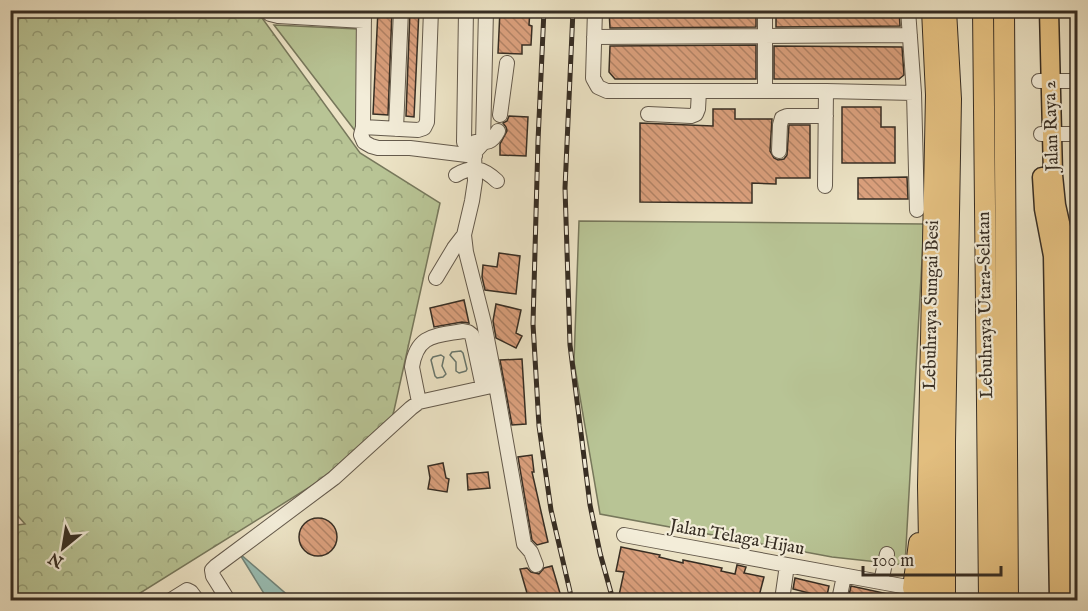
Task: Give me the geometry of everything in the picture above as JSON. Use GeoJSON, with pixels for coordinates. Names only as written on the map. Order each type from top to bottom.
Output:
{"type":"FeatureCollection","features":[{"type":"Feature","properties":{"kind":"highway","name":"Lebuhraya Sungai Besi"},"geometry":{"type":"LineString","coordinates":[[930,600],[928,486],[936,95],[932,10]]}},
{"type":"Feature","properties":{"kind":"highway","name":"Lebuhraya Sungai Besi"},"geometry":{"type":"LineString","coordinates":[[945,600],[945,442],[951,99],[946,10]]}},
{"type":"Feature","properties":{"kind":"highway","name":"Lebuhraya Utara–Selatan"},"geometry":{"type":"LineString","coordinates":[[983,10],[989,600]]}},
{"type":"Feature","properties":{"kind":"highway","name":"Lebuhraya Utara–Selatan"},"geometry":{"type":"LineString","coordinates":[[1004,10],[1008,600]]}},
{"type":"Feature","properties":{"kind":"highway"},"geometry":{"type":"LineString","coordinates":[[912,594],[928,486]]}},
{"type":"Feature","properties":{"kind":"main road","name":"Jalan Raya 2"},"geometry":{"type":"LineString","coordinates":[[1037,10],[1045,81],[1047,134],[1044,209],[1053,256],[1070,588]]}},
{"type":"Feature","properties":{"kind":"main road","name":"Jalan Raya 2"},"geometry":{"type":"LineString","coordinates":[[1045,81],[1049,10]]}},
{"type":"Feature","properties":{"kind":"main road","name":"Jalan Raya 2"},"geometry":{"type":"LineString","coordinates":[[1047,134],[1056,206],[1067,254],[1071,330],[1076,557],[1070,588]]}},
{"type":"Feature","properties":{"kind":"street"},"geometry":{"type":"LineString","coordinates":[[266,10],[278,16],[364,16],[363,127],[360,135],[364,142],[378,148],[410,148],[477,155]]}},
{"type":"Feature","properties":{"kind":"street"},"geometry":{"type":"LineString","coordinates":[[396,129],[401,10]]}},
{"type":"Feature","properties":{"kind":"street"},"geometry":{"type":"LineString","coordinates":[[363,127],[418,130],[424,128],[427,122],[431,10]]}},
{"type":"Feature","properties":{"kind":"street"},"geometry":{"type":"LineString","coordinates":[[466,10],[464,142],[477,155],[484,170],[497,181]]}},
{"type":"Feature","properties":{"kind":"street"},"geometry":{"type":"LineString","coordinates":[[486,10],[477,155],[472,201],[464,235],[466,252],[484,323],[489,386]]}},
{"type":"Feature","properties":{"kind":"street"},"geometry":{"type":"LineString","coordinates":[[595,10],[592,78],[598,87],[607,91],[914,93]]}},
{"type":"Feature","properties":{"kind":"street"},"geometry":{"type":"LineString","coordinates":[[765,10],[765,91]]}},
{"type":"Feature","properties":{"kind":"street"},"geometry":{"type":"LineString","coordinates":[[908,10],[914,93],[917,210]]}},
{"type":"Feature","properties":{"kind":"street"},"geometry":{"type":"LineString","coordinates":[[594,37],[910,35]]}},
{"type":"Feature","properties":{"kind":"street"},"geometry":{"type":"LineString","coordinates":[[500,115],[507,63]]}},
{"type":"Feature","properties":{"kind":"street"},"geometry":{"type":"LineString","coordinates":[[1045,81],[1077,81]]}},
{"type":"Feature","properties":{"kind":"street"},"geometry":{"type":"LineString","coordinates":[[825,186],[826,91]]}},
{"type":"Feature","properties":{"kind":"street"},"geometry":{"type":"LineString","coordinates":[[648,114],[691,116],[696,114],[699,92]]}},
{"type":"Feature","properties":{"kind":"street"},"geometry":{"type":"LineString","coordinates":[[779,150],[782,118],[826,116]]}},
{"type":"Feature","properties":{"kind":"street"},"geometry":{"type":"LineString","coordinates":[[456,175],[463,171],[498,131]]}},
{"type":"Feature","properties":{"kind":"street"},"geometry":{"type":"LineString","coordinates":[[1047,134],[1077,134]]}},
{"type":"Feature","properties":{"kind":"street"},"geometry":{"type":"LineString","coordinates":[[436,278],[464,235]]}},
{"type":"Feature","properties":{"kind":"street"},"geometry":{"type":"LineString","coordinates":[[419,402],[412,367],[419,346],[427,338],[468,332],[472,336],[489,386],[524,544],[531,552],[536,565]]}},
{"type":"Feature","properties":{"kind":"street"},"geometry":{"type":"LineString","coordinates":[[228,600],[213,576],[212,570],[230,555],[334,478],[419,402],[489,386]]}},
{"type":"Feature","properties":{"kind":"street","name":"Jalan Telaga Hijau"},"geometry":{"type":"LineString","coordinates":[[624,535],[880,582],[912,594]]}},
{"type":"Feature","properties":{"kind":"street"},"geometry":{"type":"LineString","coordinates":[[880,582],[887,554]]}},
{"type":"Feature","properties":{"kind":"street"},"geometry":{"type":"LineString","coordinates":[[785,600],[788,565]]}},
{"type":"Feature","properties":{"kind":"street"},"geometry":{"type":"LineString","coordinates":[[839,600],[844,576]]}},
{"type":"Feature","properties":{"kind":"street"},"geometry":{"type":"LineString","coordinates":[[171,600],[187,590],[197,600]]}},
{"type":"Feature","properties":{"kind":"green space"},"geometry":{"type":"Polygon","coordinates":[[[11,11],[257,11],[360,153],[440,203],[393,415],[321,480],[129,600],[11,600],[10,526],[25,524],[10,507],[11,11]]]}},
{"type":"Feature","properties":{"kind":"green space"},"geometry":{"type":"Polygon","coordinates":[[[274,25],[358,29],[356,132],[274,25]]]}},
{"type":"Feature","properties":{"kind":"green space"},"geometry":{"type":"Polygon","coordinates":[[[579,221],[924,224],[905,565],[832,557],[600,514],[574,362],[579,221]]]}},
{"type":"Feature","properties":{"kind":"water"},"geometry":{"type":"Polygon","coordinates":[[[239,553],[290,597],[297,600],[268,600],[239,553]]]}},
{"type":"Feature","properties":{"kind":"building"},"geometry":{"type":"Polygon","coordinates":[[[378,10],[392,10],[388,115],[373,114],[378,10]]]}},
{"type":"Feature","properties":{"kind":"building"},"geometry":{"type":"Polygon","coordinates":[[[410,10],[419,10],[414,117],[406,116],[410,10]]]}},
{"type":"Feature","properties":{"kind":"building"},"geometry":{"type":"Polygon","coordinates":[[[500,10],[530,10],[531,45],[522,45],[522,54],[498,53],[500,10]]]}},
{"type":"Feature","properties":{"kind":"building"},"geometry":{"type":"Polygon","coordinates":[[[609,10],[756,10],[756,27],[610,28],[609,10]]]}},
{"type":"Feature","properties":{"kind":"building"},"geometry":{"type":"Polygon","coordinates":[[[776,10],[899,10],[900,26],[776,27],[776,10]]]}},
{"type":"Feature","properties":{"kind":"building"},"geometry":{"type":"Polygon","coordinates":[[[756,45],[756,79],[615,79],[609,72],[610,46],[756,45]]]}},
{"type":"Feature","properties":{"kind":"building"},"geometry":{"type":"Polygon","coordinates":[[[774,46],[902,47],[904,75],[899,79],[774,79],[774,46]]]}},
{"type":"Feature","properties":{"kind":"building"},"geometry":{"type":"Polygon","coordinates":[[[842,107],[881,107],[881,127],[895,127],[895,163],[842,163],[842,107]]]}},
{"type":"Feature","properties":{"kind":"building"},"geometry":{"type":"Polygon","coordinates":[[[713,109],[735,109],[735,119],[772,119],[770,151],[778,160],[784,159],[787,155],[789,125],[810,125],[810,178],[776,178],[776,184],[752,183],[752,203],[640,202],[640,123],[713,126],[713,109]]]}},
{"type":"Feature","properties":{"kind":"building"},"geometry":{"type":"Polygon","coordinates":[[[509,116],[528,117],[526,156],[500,155],[500,144],[507,131],[503,123],[509,116]]]}},
{"type":"Feature","properties":{"kind":"building"},"geometry":{"type":"Polygon","coordinates":[[[907,177],[908,199],[858,199],[858,178],[907,177]]]}},
{"type":"Feature","properties":{"kind":"building"},"geometry":{"type":"Polygon","coordinates":[[[499,253],[520,256],[516,294],[485,290],[482,277],[483,265],[497,267],[499,253]]]}},
{"type":"Feature","properties":{"kind":"building"},"geometry":{"type":"Polygon","coordinates":[[[464,300],[469,323],[434,327],[430,308],[464,300]]]}},
{"type":"Feature","properties":{"kind":"building"},"geometry":{"type":"Polygon","coordinates":[[[496,304],[521,310],[516,333],[522,336],[516,348],[496,338],[493,321],[496,304]]]}},
{"type":"Feature","properties":{"kind":"building"},"geometry":{"type":"Polygon","coordinates":[[[522,359],[526,424],[512,425],[500,360],[522,359]]]}},
{"type":"Feature","properties":{"kind":"building"},"geometry":{"type":"Polygon","coordinates":[[[532,455],[534,472],[532,472],[548,542],[537,545],[532,540],[518,457],[532,455]]]}},
{"type":"Feature","properties":{"kind":"building"},"geometry":{"type":"Polygon","coordinates":[[[443,463],[446,478],[449,479],[447,492],[428,489],[430,478],[428,466],[443,463]]]}},
{"type":"Feature","properties":{"kind":"building"},"geometry":{"type":"Polygon","coordinates":[[[488,472],[490,488],[468,490],[467,474],[488,472]]]}},
{"type":"Feature","properties":{"kind":"building"},"geometry":{"type":"Polygon","coordinates":[[[318,518],[325,519],[331,524],[336,530],[336,544],[331,550],[325,555],[318,556],[311,555],[305,550],[300,544],[299,537],[300,530],[305,524],[311,519],[318,518]]]}},
{"type":"Feature","properties":{"kind":"building"},"geometry":{"type":"Polygon","coordinates":[[[621,547],[660,555],[659,557],[683,563],[683,560],[722,568],[721,571],[735,574],[737,565],[746,567],[744,573],[764,577],[758,600],[618,600],[624,572],[616,571],[621,547]]]}},
{"type":"Feature","properties":{"kind":"building"},"geometry":{"type":"Polygon","coordinates":[[[552,566],[562,600],[529,600],[520,569],[527,568],[539,574],[544,568],[552,566]]]}},
{"type":"Feature","properties":{"kind":"building"},"geometry":{"type":"Polygon","coordinates":[[[795,578],[829,586],[826,600],[812,600],[813,594],[793,589],[795,578]]]}},
{"type":"Feature","properties":{"kind":"building"},"geometry":{"type":"Polygon","coordinates":[[[851,586],[902,597],[902,600],[848,600],[851,586]]]}},
{"type":"Feature","properties":{"kind":"railway"},"geometry":{"type":"LineString","coordinates":[[544,10],[533,324],[539,426],[551,510],[572,600]]}},
{"type":"Feature","properties":{"kind":"railway"},"geometry":{"type":"LineString","coordinates":[[573,10],[565,188],[570,345],[590,505],[613,600]]}}]}
